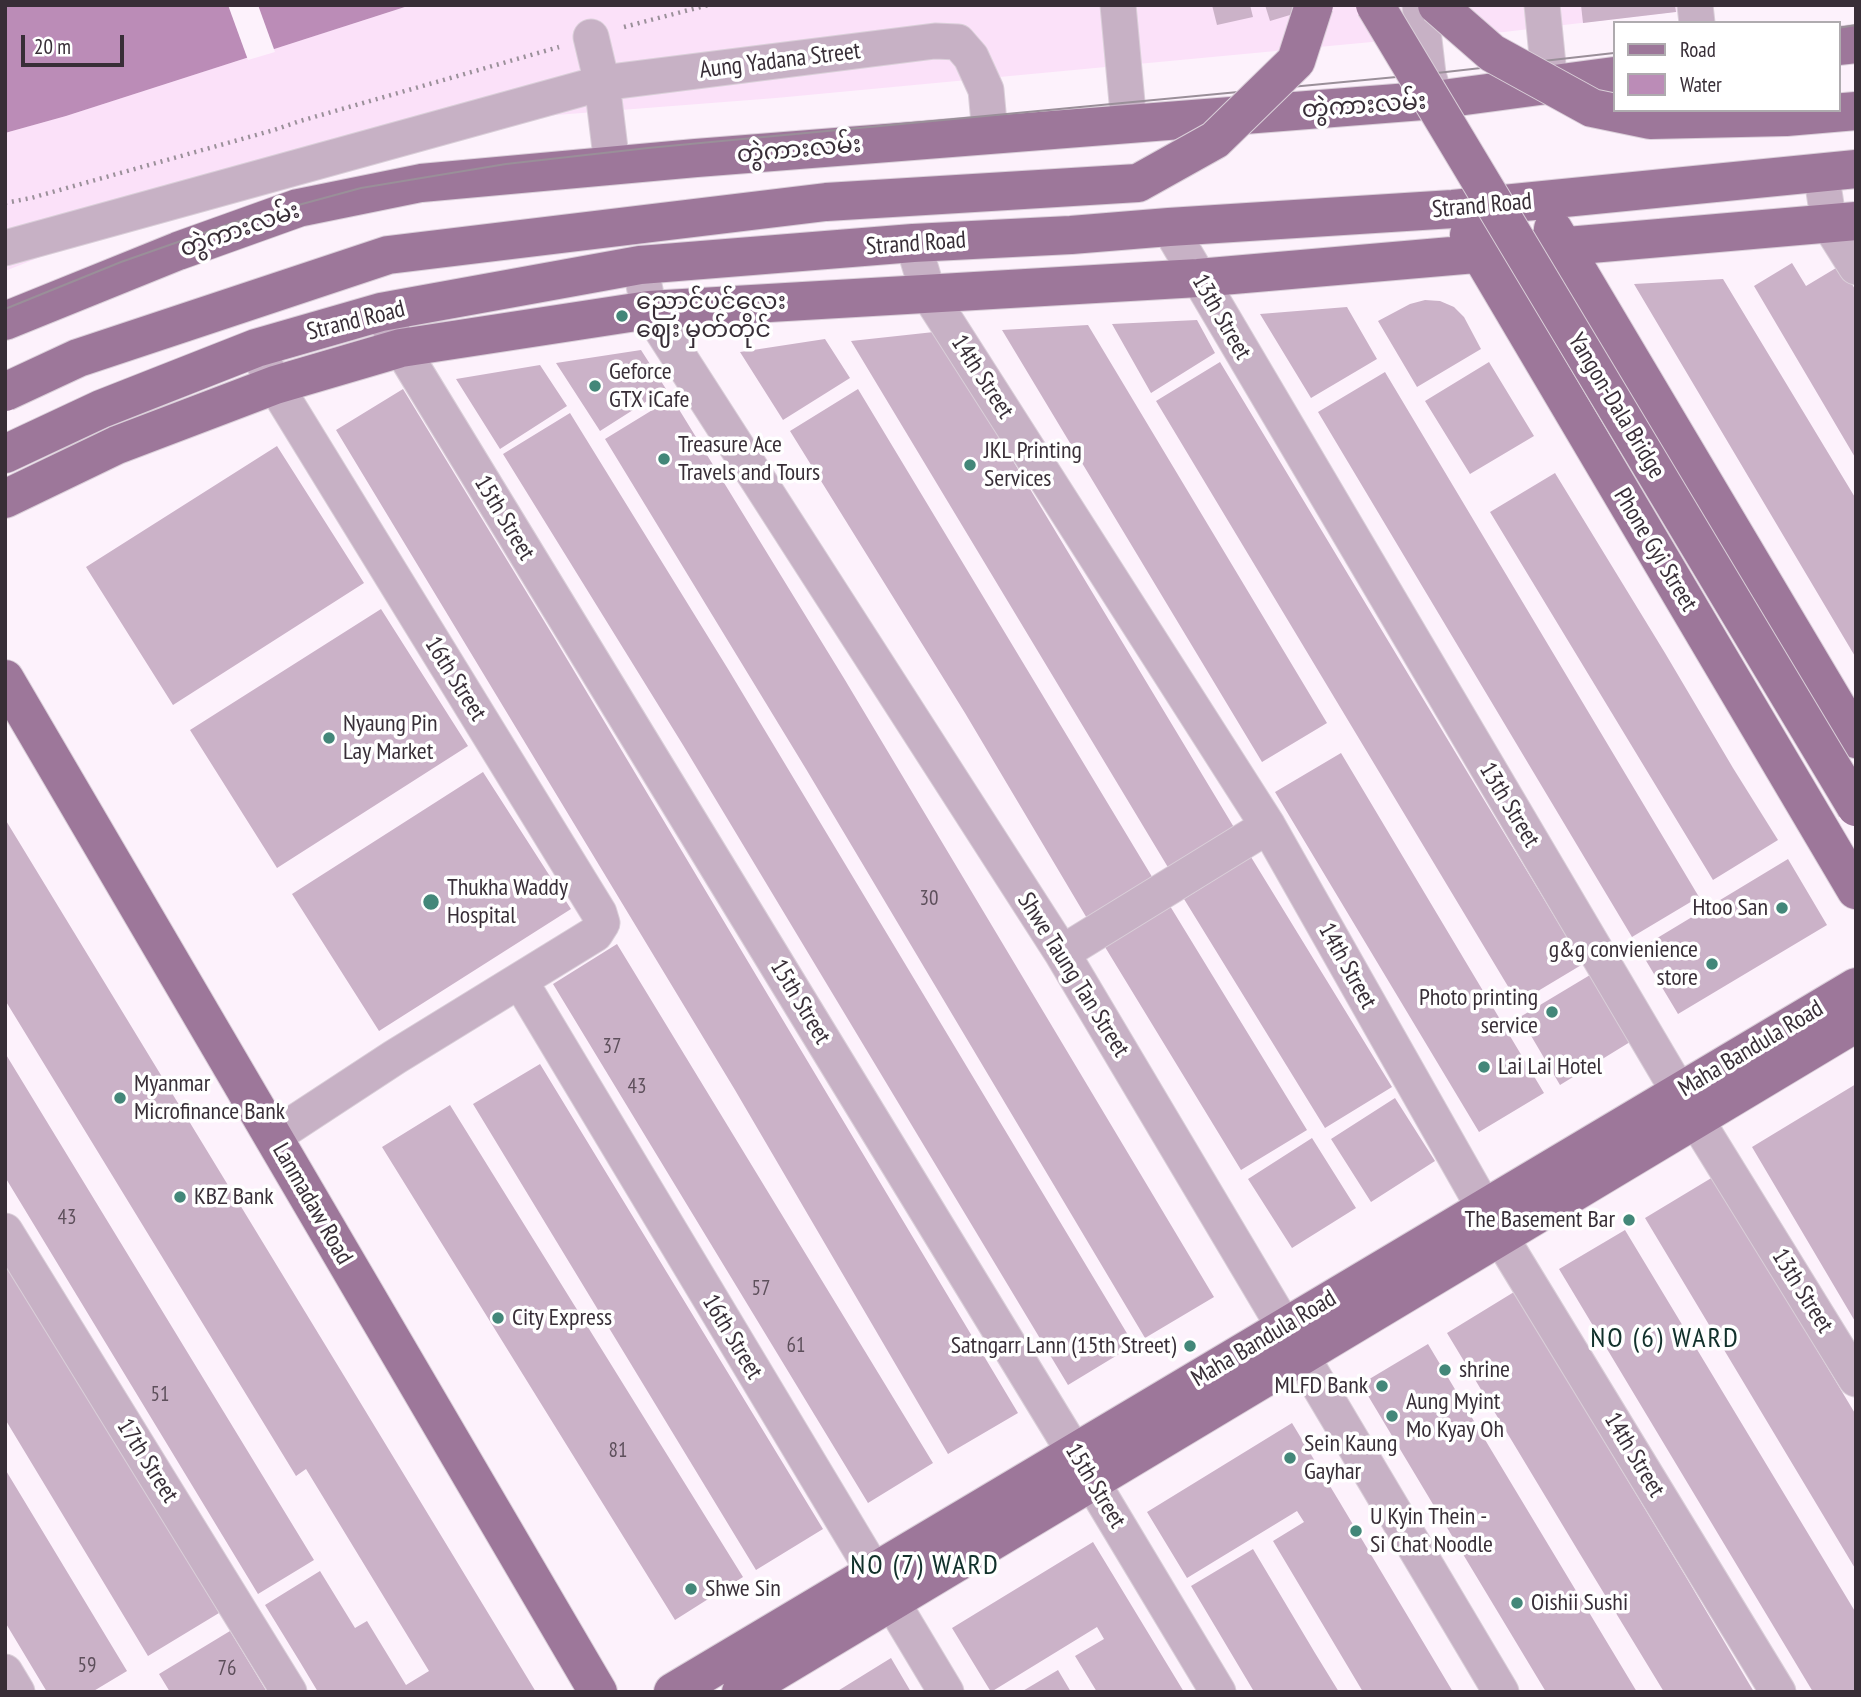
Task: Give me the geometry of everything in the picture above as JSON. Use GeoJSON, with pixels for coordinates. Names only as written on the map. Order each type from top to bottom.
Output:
{"type":"FeatureCollection","features":[{"type":"Feature","properties":{"kind":"main road"},"geometry":{"type":"LineString","coordinates":[[5,392],[78,358],[388,255],[827,202],[1138,183],[1215,140],[1296,61],[1314,5]]}},
{"type":"Feature","properties":{"kind":"main road","name":"Yangon-Dala Bridge"},"geometry":{"type":"LineString","coordinates":[[1375,5],[1856,807]]}},
{"type":"Feature","properties":{"kind":"main road"},"geometry":{"type":"LineString","coordinates":[[1437,5],[1492,53],[1592,108],[1650,120],[1786,117],[1856,111]]}},
{"type":"Feature","properties":{"kind":"main road","name":"တွဲကားလမ်း"},"geometry":{"type":"LineString","coordinates":[[5,321],[178,251],[298,208],[421,183],[990,134],[1435,100],[1612,76]]}},
{"type":"Feature","properties":{"kind":"main road","name":"Strand Road"},"geometry":{"type":"LineString","coordinates":[[5,454],[101,409],[256,348],[381,312],[640,265],[913,243],[1453,209],[1838,170]]}},
{"type":"Feature","properties":{"kind":"main road"},"geometry":{"type":"LineString","coordinates":[[1536,201],[1856,739]]}},
{"type":"Feature","properties":{"kind":"main road","name":"Phone Gyi Street"},"geometry":{"type":"LineString","coordinates":[[1453,209],[1856,890]]}},
{"type":"Feature","properties":{"kind":"main road","name":"Strand Road"},"geometry":{"type":"LineString","coordinates":[[5,499],[117,444],[275,385],[401,348],[649,310],[1198,278],[1842,223]]}},
{"type":"Feature","properties":{"kind":"main road","name":"Lanmadaw Road"},"geometry":{"type":"LineString","coordinates":[[5,679],[598,1692]]}},
{"type":"Feature","properties":{"kind":"main road","name":"Maha Bandula Road"},"geometry":{"type":"LineString","coordinates":[[673,1692],[882,1587],[1687,1106],[1856,987]]}},
{"type":"Feature","properties":{"kind":"main road","name":"Maha Bandula Road"},"geometry":{"type":"LineString","coordinates":[[1687,1106],[1856,1023]]}},
{"type":"Feature","properties":{"kind":"main road","name":"Maha Bandula Road"},"geometry":{"type":"LineString","coordinates":[[741,1692],[882,1587]]}},
{"type":"Feature","properties":{"kind":"street"},"geometry":{"type":"LineString","coordinates":[[1118,5],[1129,124]]}},
{"type":"Feature","properties":{"kind":"street"},"geometry":{"type":"LineString","coordinates":[[1420,5],[1428,74],[1435,100]]}},
{"type":"Feature","properties":{"kind":"street"},"geometry":{"type":"LineString","coordinates":[[1542,5],[1550,85]]}},
{"type":"Feature","properties":{"kind":"street"},"geometry":{"type":"LineString","coordinates":[[591,37],[602,83],[612,165]]}},
{"type":"Feature","properties":{"kind":"street","name":"Aung Yadana Street"},"geometry":{"type":"LineString","coordinates":[[5,248],[602,83],[935,41],[958,42],[971,57],[986,90],[990,134]]}},
{"type":"Feature","properties":{"kind":"street"},"geometry":{"type":"LineString","coordinates":[[1838,170],[1842,223],[1856,267]]}},
{"type":"Feature","properties":{"kind":"street","name":"13th Street"},"geometry":{"type":"LineString","coordinates":[[1169,227],[1687,1106],[1856,1379]]}},
{"type":"Feature","properties":{"kind":"street","name":"14th Street"},"geometry":{"type":"LineString","coordinates":[[913,243],[928,293],[1268,826],[1492,1222],[1778,1692]]}},
{"type":"Feature","properties":{"kind":"street","name":"Shwe Taung Tan Street"},"geometry":{"type":"LineString","coordinates":[[640,265],[649,310],[1062,953],[1501,1692]]}},
{"type":"Feature","properties":{"kind":"street","name":"15th Street"},"geometry":{"type":"LineString","coordinates":[[381,312],[1218,1692]]}},
{"type":"Feature","properties":{"kind":"street","name":"16th Street"},"geometry":{"type":"LineString","coordinates":[[256,348],[275,385],[599,913],[602,923],[595,934],[273,1137]]}},
{"type":"Feature","properties":{"kind":"street"},"geometry":{"type":"LineString","coordinates":[[1062,953],[1268,826]]}},
{"type":"Feature","properties":{"kind":"street","name":"16th Street"},"geometry":{"type":"LineString","coordinates":[[520,981],[946,1692]]}},
{"type":"Feature","properties":{"kind":"street","name":"17th Street"},"geometry":{"type":"LineString","coordinates":[[5,1231],[289,1692]]}},
{"type":"Feature","properties":{"kind":"street"},"geometry":{"type":"LineString","coordinates":[[5,1672],[18,1692]]}},
{"type":"Feature","properties":{"kind":"path"},"geometry":{"type":"LineString","coordinates":[[5,203],[274,130],[603,32],[708,5]]}},
{"type":"Feature","properties":{"kind":"shaded area"},"geometry":{"type":"Polygon","coordinates":[[[411,5],[1735,5],[1504,32],[1425,37],[776,98],[556,115],[410,138],[255,172],[5,271],[5,133],[66,116],[411,5]]]}},
{"type":"Feature","properties":{"kind":"water"},"geometry":{"type":"Polygon","coordinates":[[[5,5],[411,5],[66,116],[5,133],[5,5]]]}},
{"type":"Feature","properties":{"kind":"pier"},"geometry":{"type":"Polygon","coordinates":[[[228,5],[258,5],[275,52],[248,60],[228,5]]]}},
{"type":"Feature","properties":{"kind":"building"},"geometry":{"type":"Polygon","coordinates":[[[1212,5],[1250,5],[1253,17],[1217,25],[1212,5]]]}},
{"type":"Feature","properties":{"kind":"building"},"geometry":{"type":"Polygon","coordinates":[[[1265,5],[1309,5],[1310,9],[1270,21],[1265,5]]]}},
{"type":"Feature","properties":{"kind":"building"},"geometry":{"type":"Polygon","coordinates":[[[1581,5],[1675,5],[1676,12],[1583,23],[1581,5]]]}},
{"type":"Feature","properties":{"kind":"building"},"geometry":{"type":"Polygon","coordinates":[[[1792,263],[1806,286],[1841,265],[1856,291],[1856,459],[1754,286],[1792,263]]]}},
{"type":"Feature","properties":{"kind":"building"},"geometry":{"type":"Polygon","coordinates":[[[1723,279],[1856,499],[1856,658],[1634,284],[1723,279]]]}},
{"type":"Feature","properties":{"kind":"building"},"geometry":{"type":"Polygon","coordinates":[[[1425,300],[1440,301],[1454,307],[1464,317],[1481,349],[1417,387],[1378,321],[1410,304],[1425,300]]]}},
{"type":"Feature","properties":{"kind":"building"},"geometry":{"type":"Polygon","coordinates":[[[1347,307],[1377,359],[1311,398],[1260,314],[1347,307]]]}},
{"type":"Feature","properties":{"kind":"building"},"geometry":{"type":"Polygon","coordinates":[[[1197,320],[1215,353],[1151,393],[1112,324],[1197,320]]]}},
{"type":"Feature","properties":{"kind":"building"},"geometry":{"type":"Polygon","coordinates":[[[1088,325],[1327,723],[1262,762],[1002,330],[1088,325]]]}},
{"type":"Feature","properties":{"kind":"building"},"geometry":{"type":"Polygon","coordinates":[[[934,332],[1235,829],[1169,869],[851,341],[934,332]]]}},
{"type":"Feature","properties":{"kind":"building"},"geometry":{"type":"Polygon","coordinates":[[[825,339],[850,378],[783,420],[740,352],[825,339]]]}},
{"type":"Feature","properties":{"kind":"building"},"geometry":{"type":"Polygon","coordinates":[[[641,350],[666,389],[600,431],[556,363],[641,350]]]}},
{"type":"Feature","properties":{"kind":"building"},"geometry":{"type":"Polygon","coordinates":[[[1220,362],[1583,964],[1518,1003],[1156,401],[1220,362]]]}},
{"type":"Feature","properties":{"kind":"building"},"geometry":{"type":"Polygon","coordinates":[[[1489,362],[1534,436],[1470,474],[1425,401],[1489,362]]]}},
{"type":"Feature","properties":{"kind":"building"},"geometry":{"type":"Polygon","coordinates":[[[540,365],[567,406],[500,449],[456,379],[540,365]]]}},
{"type":"Feature","properties":{"kind":"building"},"geometry":{"type":"Polygon","coordinates":[[[1385,372],[1699,897],[1632,937],[1318,412],[1385,372]]]}},
{"type":"Feature","properties":{"kind":"building"},"geometry":{"type":"Polygon","coordinates":[[[403,389],[1018,1413],[948,1454],[735,1090],[336,430],[403,389]]]}},
{"type":"Feature","properties":{"kind":"building"},"geometry":{"type":"Polygon","coordinates":[[[858,389],[1154,880],[1088,920],[965,713],[790,431],[858,389]]]}},
{"type":"Feature","properties":{"kind":"building"},"geometry":{"type":"Polygon","coordinates":[[[672,398],[845,680],[1214,1297],[1145,1338],[806,769],[605,439],[672,398]]]}},
{"type":"Feature","properties":{"kind":"building"},"geometry":{"type":"Polygon","coordinates":[[[570,413],[728,669],[1134,1345],[1068,1385],[683,745],[503,454],[570,413]]]}},
{"type":"Feature","properties":{"kind":"building"},"geometry":{"type":"Polygon","coordinates":[[[277,446],[364,583],[173,705],[86,567],[277,446]]]}},
{"type":"Feature","properties":{"kind":"building"},"geometry":{"type":"Polygon","coordinates":[[[1555,473],[1778,840],[1713,880],[1490,512],[1555,473]]]}},
{"type":"Feature","properties":{"kind":"building","name":"Nyaung Pin Lay Market"},"geometry":{"type":"Polygon","coordinates":[[[381,609],[468,746],[277,868],[190,730],[381,609]]]}},
{"type":"Feature","properties":{"kind":"building"},"geometry":{"type":"Polygon","coordinates":[[[1341,753],[1544,1093],[1479,1132],[1275,792],[1341,753]]]}},
{"type":"Feature","properties":{"kind":"building","name":"Thukha Waddy Hospital"},"geometry":{"type":"Polygon","coordinates":[[[483,772],[571,909],[379,1031],[292,894],[483,772]]]}},
{"type":"Feature","properties":{"kind":"building"},"geometry":{"type":"Polygon","coordinates":[[[5,819],[536,1692],[318,1692],[265,1605],[320,1571],[355,1628],[367,1621],[406,1685],[429,1671],[306,1469],[296,1476],[5,1000],[5,819]]]}},
{"type":"Feature","properties":{"kind":"building"},"geometry":{"type":"Polygon","coordinates":[[[1251,857],[1392,1087],[1325,1128],[1184,899],[1251,857]]]}},
{"type":"Feature","properties":{"kind":"building"},"geometry":{"type":"Polygon","coordinates":[[[1788,859],[1827,925],[1678,1014],[1639,949],[1788,859]]]}},
{"type":"Feature","properties":{"kind":"building"},"geometry":{"type":"Polygon","coordinates":[[[1170,906],[1307,1130],[1241,1170],[1105,947],[1170,906]]]}},
{"type":"Feature","properties":{"kind":"building"},"geometry":{"type":"Polygon","coordinates":[[[617,944],[933,1463],[868,1503],[553,984],[617,944]]]}},
{"type":"Feature","properties":{"kind":"building"},"geometry":{"type":"Polygon","coordinates":[[[1590,975],[1630,1042],[1560,1085],[1520,1017],[1590,975]]]}},
{"type":"Feature","properties":{"kind":"building"},"geometry":{"type":"Polygon","coordinates":[[[5,1053],[314,1560],[258,1594],[5,1177],[5,1053]]]}},
{"type":"Feature","properties":{"kind":"building"},"geometry":{"type":"Polygon","coordinates":[[[540,1064],[823,1529],[756,1570],[473,1104],[540,1064]]]}},
{"type":"Feature","properties":{"kind":"building"},"geometry":{"type":"Polygon","coordinates":[[[1856,1084],[1856,1323],[1752,1147],[1856,1084]]]}},
{"type":"Feature","properties":{"kind":"building"},"geometry":{"type":"Polygon","coordinates":[[[1395,1098],[1435,1161],[1371,1202],[1331,1139],[1395,1098]]]}},
{"type":"Feature","properties":{"kind":"building"},"geometry":{"type":"Polygon","coordinates":[[[450,1105],[743,1577],[675,1620],[382,1147],[450,1105]]]}},
{"type":"Feature","properties":{"kind":"building"},"geometry":{"type":"Polygon","coordinates":[[[1312,1138],[1356,1208],[1292,1248],[1248,1179],[1312,1138]]]}},
{"type":"Feature","properties":{"kind":"building"},"geometry":{"type":"Polygon","coordinates":[[[1713,1177],[1856,1415],[1856,1570],[1645,1218],[1713,1177]]]}},
{"type":"Feature","properties":{"kind":"building"},"geometry":{"type":"Polygon","coordinates":[[[1625,1230],[1856,1613],[1856,1692],[1813,1692],[1559,1269],[1625,1230]]]}},
{"type":"Feature","properties":{"kind":"building"},"geometry":{"type":"Polygon","coordinates":[[[5,1260],[219,1613],[148,1656],[5,1419],[5,1260]]]}},
{"type":"Feature","properties":{"kind":"building"},"geometry":{"type":"Polygon","coordinates":[[[1514,1292],[1754,1692],[1664,1692],[1447,1333],[1514,1292]]]}},
{"type":"Feature","properties":{"kind":"building"},"geometry":{"type":"Polygon","coordinates":[[[1428,1344],[1637,1692],[1546,1692],[1446,1526],[1361,1384],[1428,1344]]]}},
{"type":"Feature","properties":{"kind":"building"},"geometry":{"type":"Polygon","coordinates":[[[1292,1423],[1453,1692],[1363,1692],[1273,1541],[1304,1522],[1297,1511],[1187,1578],[1147,1512],[1292,1423]]]}},
{"type":"Feature","properties":{"kind":"building"},"geometry":{"type":"Polygon","coordinates":[[[5,1469],[127,1671],[92,1692],[47,1692],[5,1622],[5,1469]]]}},
{"type":"Feature","properties":{"kind":"building"},"geometry":{"type":"Polygon","coordinates":[[[1093,1542],[1184,1692],[1097,1692],[1075,1656],[1104,1639],[1097,1627],[991,1692],[952,1628],[1093,1542]]]}},
{"type":"Feature","properties":{"kind":"building"},"geometry":{"type":"Polygon","coordinates":[[[1253,1549],[1339,1692],[1254,1692],[1191,1586],[1253,1549]]]}},
{"type":"Feature","properties":{"kind":"building"},"geometry":{"type":"Polygon","coordinates":[[[230,1631],[267,1692],[170,1692],[159,1674],[230,1631]]]}},
{"type":"Feature","properties":{"kind":"building"},"geometry":{"type":"Polygon","coordinates":[[[891,1658],[911,1692],[836,1692],[891,1658]]]}},
{"type":"Feature","properties":{"kind":"building"},"geometry":{"type":"Polygon","coordinates":[[[1058,1670],[1071,1692],[1021,1692],[1058,1670]]]}},
{"type":"Feature","properties":{"kind":"tram line"},"geometry":{"type":"LineString","coordinates":[[1840,28],[1856,25]]}},
{"type":"Feature","properties":{"kind":"tram line"},"geometry":{"type":"LineString","coordinates":[[5,309],[121,262],[232,223],[361,188],[506,164],[648,148],[1428,74],[1612,53]]}},
{"type":"Feature","properties":{"kind":"place","name":"ညောင်ပင်လေး ဈေး မှတ်တိုင်"},"geometry":{"type":"Point","coordinates":[622,316]}},
{"type":"Feature","properties":{"kind":"place","name":"Geforce GTX iCafe"},"geometry":{"type":"Point","coordinates":[595,386]}},
{"type":"Feature","properties":{"kind":"place","name":"Treasure Ace Travels and Tours"},"geometry":{"type":"Point","coordinates":[664,459]}},
{"type":"Feature","properties":{"kind":"place","name":"JKL Printing Services"},"geometry":{"type":"Point","coordinates":[970,465]}},
{"type":"Feature","properties":{"kind":"place","name":"Nyaung Pin Lay Market"},"geometry":{"type":"Point","coordinates":[329,738]}},
{"type":"Feature","properties":{"kind":"place","name":"Thukha Waddy Hospital"},"geometry":{"type":"Point","coordinates":[431,902]}},
{"type":"Feature","properties":{"kind":"place","name":"Htoo San"},"geometry":{"type":"Point","coordinates":[1782,908]}},
{"type":"Feature","properties":{"kind":"place","name":"g&g convienience store"},"geometry":{"type":"Point","coordinates":[1712,964]}},
{"type":"Feature","properties":{"kind":"place","name":"Photo printing service"},"geometry":{"type":"Point","coordinates":[1552,1012]}},
{"type":"Feature","properties":{"kind":"place","name":"Lai Lai Hotel"},"geometry":{"type":"Point","coordinates":[1484,1067]}},
{"type":"Feature","properties":{"kind":"place","name":"Myanmar Microfinance Bank"},"geometry":{"type":"Point","coordinates":[120,1098]}},
{"type":"Feature","properties":{"kind":"place","name":"KBZ Bank"},"geometry":{"type":"Point","coordinates":[180,1197]}},
{"type":"Feature","properties":{"kind":"place","name":"The Basement Bar"},"geometry":{"type":"Point","coordinates":[1629,1220]}},
{"type":"Feature","properties":{"kind":"place","name":"City Express"},"geometry":{"type":"Point","coordinates":[498,1318]}},
{"type":"Feature","properties":{"kind":"place","name":"Satngarr Lann (15th Street)"},"geometry":{"type":"Point","coordinates":[1190,1346]}},
{"type":"Feature","properties":{"kind":"place","name":"shrine"},"geometry":{"type":"Point","coordinates":[1445,1370]}},
{"type":"Feature","properties":{"kind":"place","name":"MLFD Bank"},"geometry":{"type":"Point","coordinates":[1382,1386]}},
{"type":"Feature","properties":{"kind":"place","name":"Aung Myint Mo Kyay Oh"},"geometry":{"type":"Point","coordinates":[1392,1416]}},
{"type":"Feature","properties":{"kind":"place","name":"Sein Kaung Gayhar"},"geometry":{"type":"Point","coordinates":[1290,1458]}},
{"type":"Feature","properties":{"kind":"place","name":"U Kyin Thein - Si Chat Noodle"},"geometry":{"type":"Point","coordinates":[1356,1531]}},
{"type":"Feature","properties":{"kind":"place","name":"Shwe Sin"},"geometry":{"type":"Point","coordinates":[691,1589]}},
{"type":"Feature","properties":{"kind":"place","name":"Oishii Sushi"},"geometry":{"type":"Point","coordinates":[1517,1603]}},
{"type":"Feature","properties":{"kind":"district","name":"NO (6) WARD"},"geometry":{"type":"Point","coordinates":[1665,1339]}},
{"type":"Feature","properties":{"kind":"district","name":"NO (7) WARD"},"geometry":{"type":"Point","coordinates":[925,1566]}}]}
